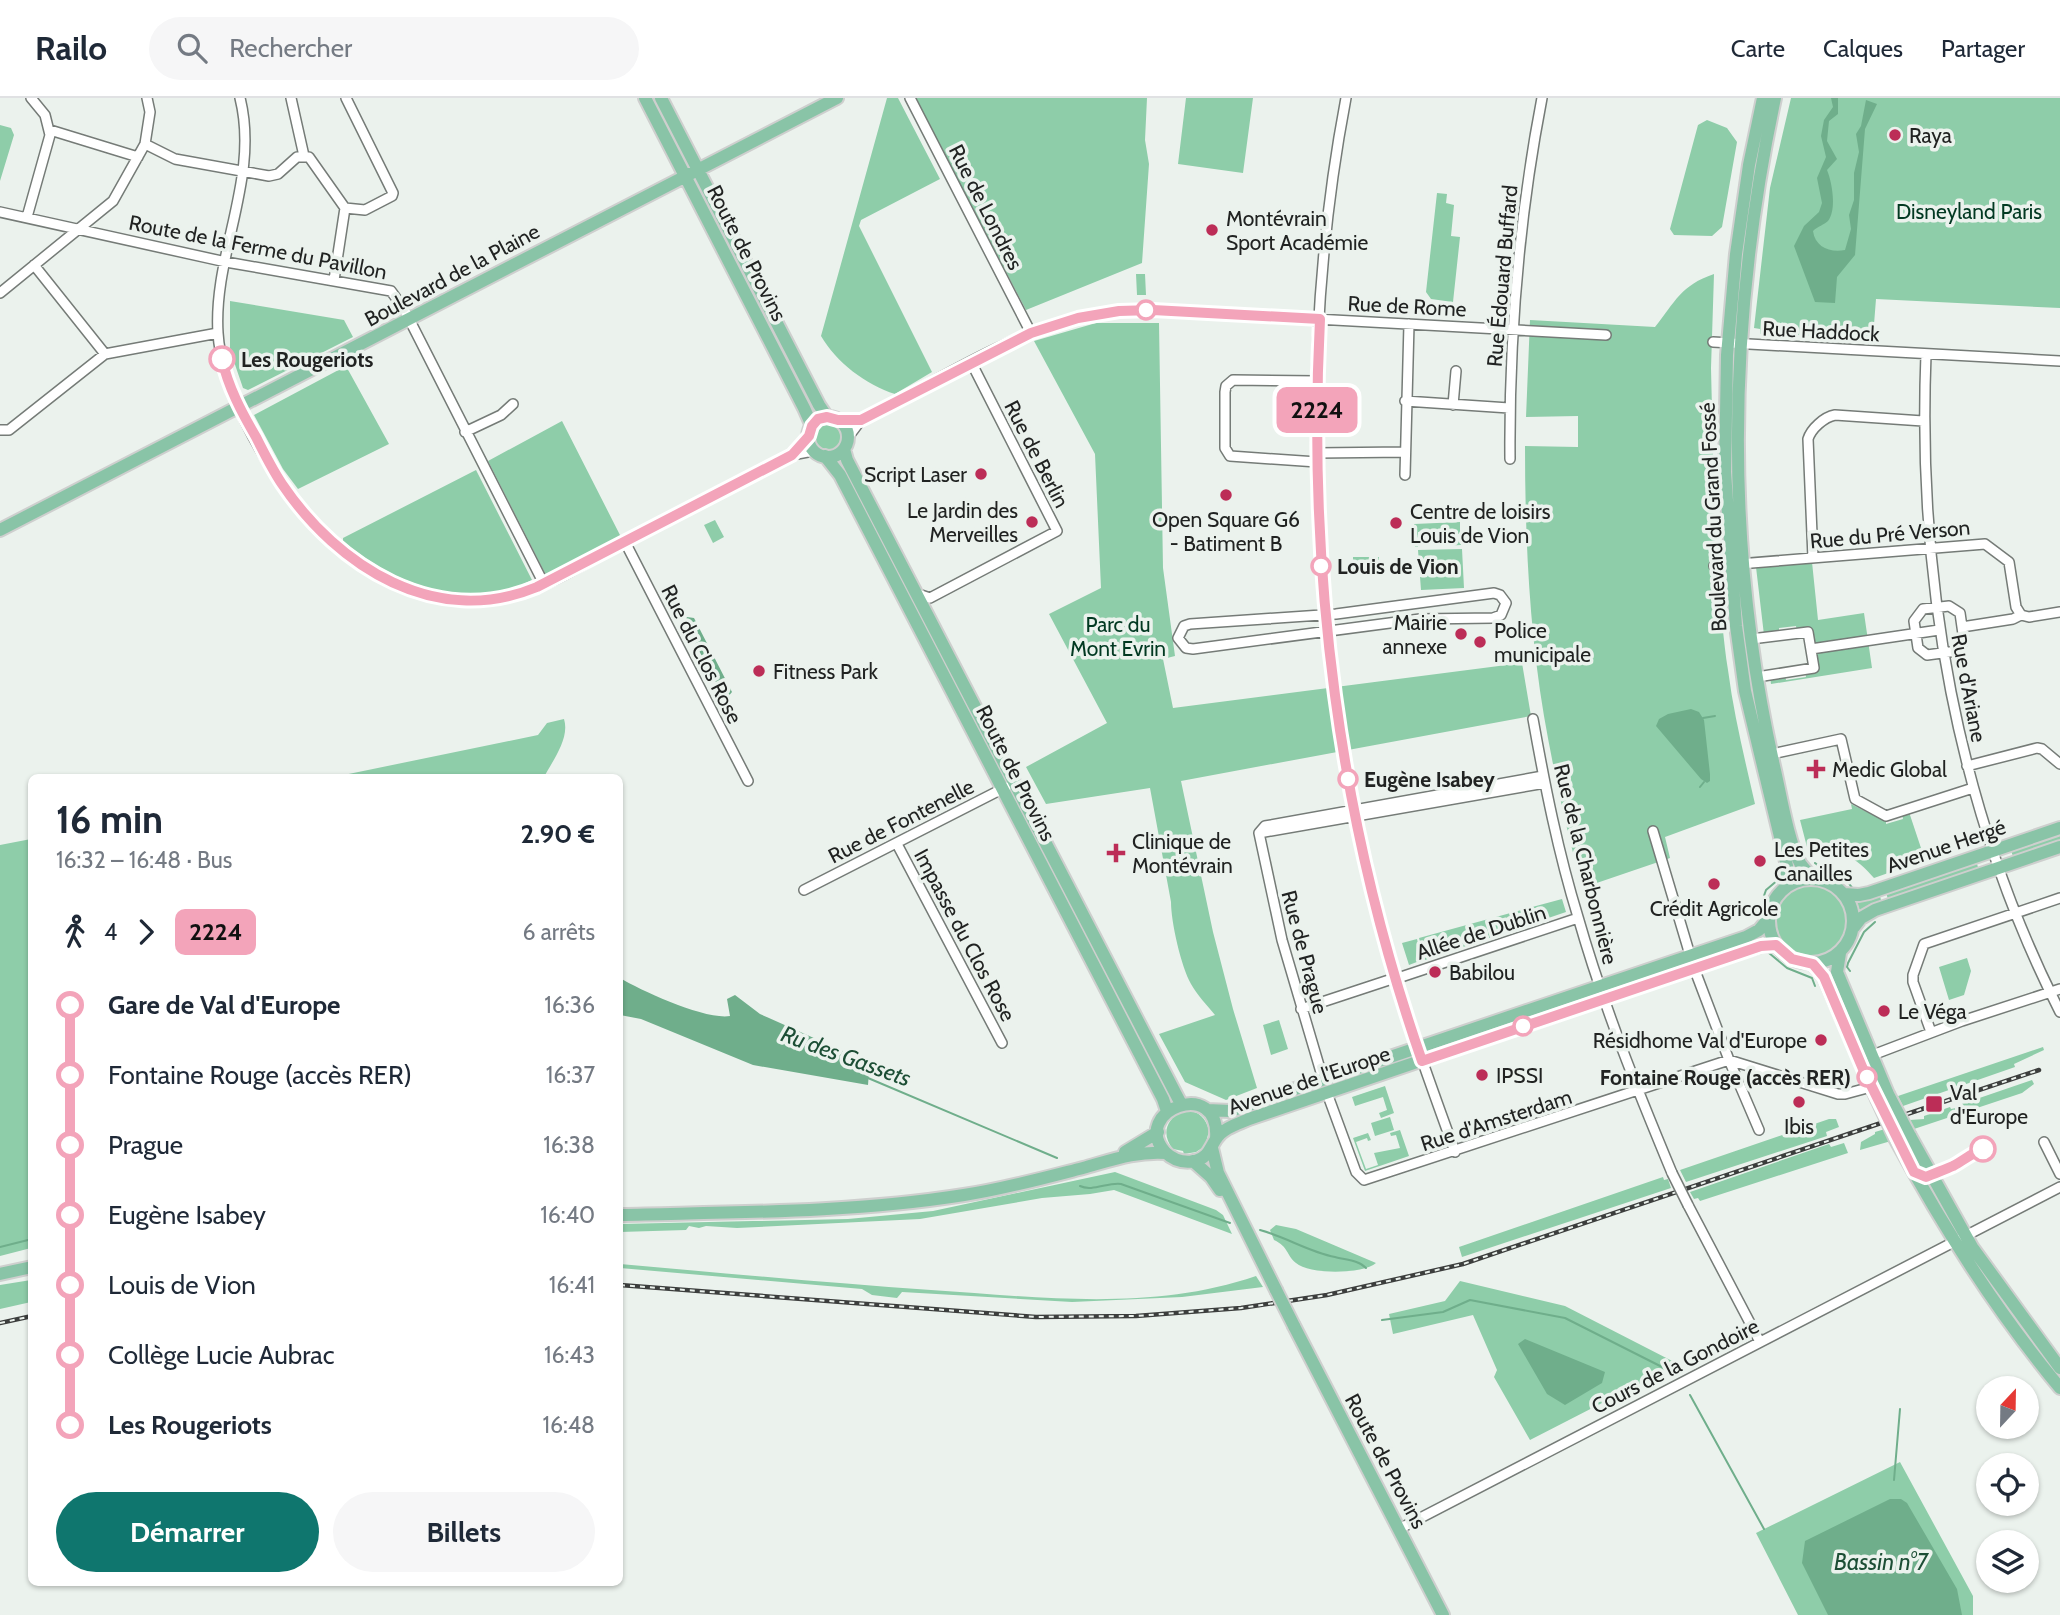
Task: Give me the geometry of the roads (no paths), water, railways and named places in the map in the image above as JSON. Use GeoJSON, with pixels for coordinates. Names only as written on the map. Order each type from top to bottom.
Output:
{"type":"FeatureCollection","features":[{"type":"Feature","properties":{"kind":"main road","name":"Route de Provins"},"geometry":{"type":"LineString","coordinates":[[646,98],[747,266],[819,405],[833,418]]}},
{"type":"Feature","properties":{"kind":"main road","name":"Route de Provins"},"geometry":{"type":"LineString","coordinates":[[661,98],[692,173],[804,408],[810,431]]}},
{"type":"Feature","properties":{"kind":"main road","name":"Boulevard de la Plaine"},"geometry":{"type":"LineString","coordinates":[[0,530],[837,98]]}},
{"type":"Feature","properties":{"kind":"main road","name":"Boulevard du Grand Fossé"},"geometry":{"type":"LineString","coordinates":[[1762,98],[1740,221],[1734,343],[1737,564],[1745,691],[1787,866],[1785,888]]}},
{"type":"Feature","properties":{"kind":"main road","name":"Boulevard du Grand Fossé"},"geometry":{"type":"LineString","coordinates":[[1734,343],[1754,208],[1775,98]]}},
{"type":"Feature","properties":{"kind":"main road"},"geometry":{"type":"LineString","coordinates":[[833,418],[843,423],[847,442],[834,456],[819,454],[810,431],[818,419],[833,418]]}},
{"type":"Feature","properties":{"kind":"main road","name":"Route de Provins"},"geometry":{"type":"LineString","coordinates":[[847,442],[847,460],[927,617],[1167,1111]]}},
{"type":"Feature","properties":{"kind":"main road","name":"Route de Provins"},"geometry":{"type":"LineString","coordinates":[[819,454],[840,475],[1181,1104]]}},
{"type":"Feature","properties":{"kind":"main road","name":"Boulevard du Grand Fossé"},"geometry":{"type":"LineString","coordinates":[[1737,564],[1772,754],[1798,859],[1814,879]]}},
{"type":"Feature","properties":{"kind":"main road","name":"Avenue Hergé"},"geometry":{"type":"LineString","coordinates":[[1844,894],[1859,895],[1869,892],[2060,828]]}},
{"type":"Feature","properties":{"kind":"main road","name":"Avenue Hergé"},"geometry":{"type":"LineString","coordinates":[[1854,927],[1870,912],[2060,847]]}},
{"type":"Feature","properties":{"kind":"main road"},"geometry":{"type":"LineString","coordinates":[[1814,879],[1831,884],[1844,894],[1852,907],[1854,927],[1850,941],[1840,953],[1832,959],[1813,964],[1792,959],[1776,945],[1770,932],[1769,918],[1774,901],[1785,888],[1802,880],[1814,879]]}},
{"type":"Feature","properties":{"kind":"main road","name":"Avenue de l'Europe"},"geometry":{"type":"LineString","coordinates":[[1207,1110],[1230,1111],[1323,1079],[1549,1017],[1668,962],[1754,933],[1769,918]]}},
{"type":"Feature","properties":{"kind":"main road","name":"Avenue de l'Europe"},"geometry":{"type":"LineString","coordinates":[[1214,1143],[1230,1127],[1329,1097],[1482,1026],[1694,968],[1761,946],[1776,945]]}},
{"type":"Feature","properties":{"kind":"main road"},"geometry":{"type":"LineString","coordinates":[[1840,953],[1837,972],[1870,1055],[1879,1093],[1910,1136],[1997,1304],[2060,1388]]}},
{"type":"Feature","properties":{"kind":"main road"},"geometry":{"type":"LineString","coordinates":[[1813,964],[1826,981],[1879,1093],[1896,1140],[1916,1177],[2060,1368]]}},
{"type":"Feature","properties":{"kind":"main road"},"geometry":{"type":"LineString","coordinates":[[1214,1143],[1201,1159],[1178,1160],[1166,1153],[1161,1146],[1159,1125],[1167,1111],[1181,1104],[1199,1105],[1207,1110],[1215,1123],[1214,1143],[1218,1173],[1237,1213]]}},
{"type":"Feature","properties":{"kind":"main road"},"geometry":{"type":"LineString","coordinates":[[1116,1157],[1158,1132]]}},
{"type":"Feature","properties":{"kind":"main road"},"geometry":{"type":"LineString","coordinates":[[623,1215],[867,1207],[919,1202],[1011,1186],[1116,1157],[1151,1152],[1166,1153]]}},
{"type":"Feature","properties":{"kind":"main road"},"geometry":{"type":"LineString","coordinates":[[1194,1161],[1211,1177],[1237,1213]]}},
{"type":"Feature","properties":{"kind":"main road","name":"Route de Provins"},"geometry":{"type":"LineString","coordinates":[[1237,1213],[1443,1615]]}},
{"type":"Feature","properties":{"kind":"main road"},"geometry":{"type":"LineString","coordinates":[[0,1274],[28,1268]]}},
{"type":"Feature","properties":{"kind":"street"},"geometry":{"type":"LineString","coordinates":[[27,218],[48,148],[50,130],[45,115],[31,98]]}},
{"type":"Feature","properties":{"kind":"street"},"geometry":{"type":"LineString","coordinates":[[0,293],[113,201],[145,144],[150,112],[147,98]]}},
{"type":"Feature","properties":{"kind":"street"},"geometry":{"type":"LineString","coordinates":[[240,98],[245,141],[243,172],[219,297],[218,332],[225,373],[272,469],[299,507],[346,552],[386,580],[424,596],[454,601],[495,599],[520,594],[792,455],[819,454]]}},
{"type":"Feature","properties":{"kind":"street"},"geometry":{"type":"LineString","coordinates":[[290,98],[304,156]]}},
{"type":"Feature","properties":{"kind":"street"},"geometry":{"type":"LineString","coordinates":[[345,208],[365,210],[393,196],[346,98]]}},
{"type":"Feature","properties":{"kind":"street","name":"Rue de Londres"},"geometry":{"type":"LineString","coordinates":[[910,98],[1031,333]]}},
{"type":"Feature","properties":{"kind":"street"},"geometry":{"type":"LineString","coordinates":[[1346,98],[1332,195],[1317,381],[1317,458],[1326,632],[1340,737],[1354,813],[1395,979],[1455,1152]]}},
{"type":"Feature","properties":{"kind":"street","name":"Rue Édouard Buffard"},"geometry":{"type":"LineString","coordinates":[[1510,459],[1509,408],[1513,330],[1526,193],[1542,98]]}},
{"type":"Feature","properties":{"kind":"street"},"geometry":{"type":"LineString","coordinates":[[50,130],[138,157]]}},
{"type":"Feature","properties":{"kind":"street"},"geometry":{"type":"LineString","coordinates":[[145,144],[175,159],[269,176],[278,174],[297,157],[309,157],[345,208],[334,280]]}},
{"type":"Feature","properties":{"kind":"street","name":"Route de la Ferme du Pavillon"},"geometry":{"type":"LineString","coordinates":[[0,212],[226,262],[391,291],[408,319],[544,584]]}},
{"type":"Feature","properties":{"kind":"street"},"geometry":{"type":"LineString","coordinates":[[34,265],[105,354]]}},
{"type":"Feature","properties":{"kind":"street","name":"Rue de Rome"},"geometry":{"type":"LineString","coordinates":[[861,420],[1031,333],[1078,318],[1132,310],[1513,330]]}},
{"type":"Feature","properties":{"kind":"street"},"geometry":{"type":"LineString","coordinates":[[1405,475],[1409,324]]}},
{"type":"Feature","properties":{"kind":"street"},"geometry":{"type":"LineString","coordinates":[[1513,330],[1606,335]]}},
{"type":"Feature","properties":{"kind":"street"},"geometry":{"type":"LineString","coordinates":[[0,430],[9,430],[105,354],[218,332]]}},
{"type":"Feature","properties":{"kind":"street","name":"Rue Haddock"},"geometry":{"type":"LineString","coordinates":[[1713,342],[2060,361]]}},
{"type":"Feature","properties":{"kind":"street","name":"Rue d'Ariane"},"geometry":{"type":"LineString","coordinates":[[1926,354],[1923,421],[1929,548],[1943,653],[1967,766],[1993,851],[2017,913],[2055,990],[2060,1013]]}},
{"type":"Feature","properties":{"kind":"street","name":"Rue de Berlin"},"geometry":{"type":"LineString","coordinates":[[930,598],[1057,531],[971,362]]}},
{"type":"Feature","properties":{"kind":"street"},"geometry":{"type":"LineString","coordinates":[[1453,405],[1456,371]]}},
{"type":"Feature","properties":{"kind":"street"},"geometry":{"type":"LineString","coordinates":[[1317,381],[1233,380],[1226,386],[1225,448],[1230,456],[1317,458],[1405,452]]}},
{"type":"Feature","properties":{"kind":"street"},"geometry":{"type":"LineString","coordinates":[[1405,401],[1509,408]]}},
{"type":"Feature","properties":{"kind":"street"},"geometry":{"type":"LineString","coordinates":[[466,432],[500,415],[513,404]]}},
{"type":"Feature","properties":{"kind":"street"},"geometry":{"type":"LineString","coordinates":[[1813,558],[1808,439],[1811,432],[1826,418],[1835,415],[1923,421]]}},
{"type":"Feature","properties":{"kind":"street"},"geometry":{"type":"LineString","coordinates":[[833,418],[861,420],[847,442]]}},
{"type":"Feature","properties":{"kind":"street"},"geometry":{"type":"LineString","coordinates":[[792,455],[810,431]]}},
{"type":"Feature","properties":{"kind":"street","name":"Rue du Clos Rose"},"geometry":{"type":"LineString","coordinates":[[625,542],[748,781]]}},
{"type":"Feature","properties":{"kind":"street","name":"Rue du Pré Verson"},"geometry":{"type":"LineString","coordinates":[[1714,566],[1985,544],[2009,562],[2016,607],[2021,615]]}},
{"type":"Feature","properties":{"kind":"street"},"geometry":{"type":"LineString","coordinates":[[915,593],[930,598],[927,617]]}},
{"type":"Feature","properties":{"kind":"street"},"geometry":{"type":"LineString","coordinates":[[1494,593],[1500,595],[1506,603],[1501,615],[1493,618],[1420,619],[1194,649],[1186,648],[1178,638],[1184,626],[1190,624],[1325,614],[1494,593]]}},
{"type":"Feature","properties":{"kind":"street"},"geometry":{"type":"LineString","coordinates":[[1949,606],[1960,613],[1962,627],[1964,641],[1957,651],[1927,655],[1918,648],[1914,621],[1923,609],[1949,606]]}},
{"type":"Feature","properties":{"kind":"street"},"geometry":{"type":"LineString","coordinates":[[1962,627],[2013,619],[2021,615],[2029,617],[2060,612]]}},
{"type":"Feature","properties":{"kind":"street"},"geometry":{"type":"LineString","coordinates":[[1811,649],[1939,630]]}},
{"type":"Feature","properties":{"kind":"street"},"geometry":{"type":"LineString","coordinates":[[1751,639],[1808,632],[1811,649],[1814,668],[1757,677]]}},
{"type":"Feature","properties":{"kind":"street","name":"Rue de la Charbonnière"},"geometry":{"type":"LineString","coordinates":[[1534,719],[1544,780],[1578,918],[1602,992],[1672,1173],[1760,1342]]}},
{"type":"Feature","properties":{"kind":"street"},"geometry":{"type":"LineString","coordinates":[[1772,754],[1841,740],[1855,799],[1886,816],[1973,788]]}},
{"type":"Feature","properties":{"kind":"street"},"geometry":{"type":"LineString","coordinates":[[1967,766],[2037,748],[2060,764]]}},
{"type":"Feature","properties":{"kind":"street"},"geometry":{"type":"LineString","coordinates":[[1354,813],[1544,780]]}},
{"type":"Feature","properties":{"kind":"street","name":"Rue de Fontenelle"},"geometry":{"type":"LineString","coordinates":[[804,890],[1008,787]]}},
{"type":"Feature","properties":{"kind":"street","name":"Rue de Prague"},"geometry":{"type":"LineString","coordinates":[[1323,1079],[1278,927],[1259,833],[1265,826],[1354,813]]}},
{"type":"Feature","properties":{"kind":"street"},"geometry":{"type":"LineString","coordinates":[[1653,831],[1690,955]]}},
{"type":"Feature","properties":{"kind":"street","name":"Impasse du Clos Rose"},"geometry":{"type":"LineString","coordinates":[[897,844],[1002,1043]]}},
{"type":"Feature","properties":{"kind":"street"},"geometry":{"type":"LineString","coordinates":[[1931,1032],[1913,975],[1924,944],[2060,898]]}},
{"type":"Feature","properties":{"kind":"street","name":"Allée de Dublin"},"geometry":{"type":"LineString","coordinates":[[1301,1009],[1578,918]]}},
{"type":"Feature","properties":{"kind":"street"},"geometry":{"type":"LineString","coordinates":[[1694,968],[1759,1130]]}},
{"type":"Feature","properties":{"kind":"street"},"geometry":{"type":"LineString","coordinates":[[1870,1055],[2055,990]]}},
{"type":"Feature","properties":{"kind":"street"},"geometry":{"type":"LineString","coordinates":[[1729,1060],[1838,1094],[1879,1093]]}},
{"type":"Feature","properties":{"kind":"street","name":"Rue d'Amsterdam"},"geometry":{"type":"LineString","coordinates":[[1329,1097],[1356,1172],[1364,1180],[1729,1060]]}},
{"type":"Feature","properties":{"kind":"street"},"geometry":{"type":"LineString","coordinates":[[2044,1142],[2060,1174]]}},
{"type":"Feature","properties":{"kind":"street","name":"Cours de la Gondoire"},"geometry":{"type":"LineString","coordinates":[[1399,1529],[2060,1187]]}},
{"type":"Feature","properties":{"kind":"water"},"geometry":{"type":"Polygon","coordinates":[[[1831,98],[1838,98],[1838,114],[1829,121],[1827,141],[1837,159],[1827,170],[1833,203],[1828,221],[1813,231],[1820,245],[1834,251],[1845,250],[1851,229],[1849,215],[1854,200],[1854,173],[1859,152],[1856,134],[1861,126],[1866,100],[1877,104],[1865,129],[1855,255],[1837,277],[1835,303],[1815,302],[1794,246],[1804,226],[1819,212],[1822,203],[1817,178],[1826,157],[1821,136],[1824,120],[1833,107],[1831,98]]]}},
{"type":"Feature","properties":{"kind":"water"},"geometry":{"type":"Polygon","coordinates":[[[687,617],[694,618],[732,692],[727,698],[724,697],[684,623],[687,617]]]}},
{"type":"Feature","properties":{"kind":"water"},"geometry":{"type":"Polygon","coordinates":[[[1691,709],[1699,712],[1704,720],[1710,774],[1710,781],[1707,783],[1656,726],[1659,719],[1668,714],[1691,709]]]}},
{"type":"Feature","properties":{"kind":"water"},"geometry":{"type":"Polygon","coordinates":[[[623,980],[674,1003],[719,1016],[730,1016],[727,999],[735,995],[760,1014],[843,1051],[869,1072],[868,1085],[753,1065],[641,1019],[623,1016],[623,980]]]}},
{"type":"Feature","properties":{"kind":"water"},"geometry":{"type":"Polygon","coordinates":[[[1525,1339],[1605,1372],[1602,1383],[1565,1405],[1547,1394],[1518,1344],[1525,1339]]]}},
{"type":"Feature","properties":{"kind":"water","name":"Bassin n°7"},"geometry":{"type":"Polygon","coordinates":[[[1890,1499],[1901,1499],[1907,1503],[1957,1589],[1962,1615],[1828,1615],[1802,1563],[1805,1541],[1890,1499]]]}},
{"type":"Feature","properties":{"kind":"waterway"},"geometry":{"type":"LineString","coordinates":[[1703,718],[1715,716]]}},
{"type":"Feature","properties":{"kind":"waterway"},"geometry":{"type":"LineString","coordinates":[[1700,787],[1704,782]]}},
{"type":"Feature","properties":{"kind":"waterway"},"geometry":{"type":"LineString","coordinates":[[1815,863],[1845,880],[1853,889]]}},
{"type":"Feature","properties":{"kind":"waterway"},"geometry":{"type":"LineString","coordinates":[[1752,917],[1759,910],[1766,890],[1779,879]]}},
{"type":"Feature","properties":{"kind":"waterway"},"geometry":{"type":"LineString","coordinates":[[1850,971],[1848,963],[1864,932],[1875,922]]}},
{"type":"Feature","properties":{"kind":"waterway"},"geometry":{"type":"LineString","coordinates":[[1769,953],[1787,968],[1812,978],[1815,986]]}},
{"type":"Feature","properties":{"kind":"waterway","name":"Ru des Gassets"},"geometry":{"type":"LineString","coordinates":[[868,1078],[1057,1158]]}},
{"type":"Feature","properties":{"kind":"waterway","name":"Ru des Gassets"},"geometry":{"type":"LineString","coordinates":[[1080,1186],[1090,1188],[1121,1184],[1230,1223]]}},
{"type":"Feature","properties":{"kind":"waterway","name":"Ru des Gassets"},"geometry":{"type":"LineString","coordinates":[[1260,1230],[1316,1252],[1356,1262],[1366,1268]]}},
{"type":"Feature","properties":{"kind":"waterway","name":"Ru des Gassets"},"geometry":{"type":"LineString","coordinates":[[0,1247],[28,1240]]}},
{"type":"Feature","properties":{"kind":"waterway","name":"Ru des Gassets"},"geometry":{"type":"LineString","coordinates":[[1382,1320],[1443,1312],[1470,1300],[1565,1318],[1668,1370]]}},
{"type":"Feature","properties":{"kind":"waterway","name":"Ru des Gassets"},"geometry":{"type":"LineString","coordinates":[[1690,1395],[1764,1529]]}},
{"type":"Feature","properties":{"kind":"waterway"},"geometry":{"type":"LineString","coordinates":[[1894,1480],[1900,1409]]}},
{"type":"Feature","properties":{"kind":"railway"},"geometry":{"type":"LineString","coordinates":[[1907,1114],[2039,1070]]}},
{"type":"Feature","properties":{"kind":"railway"},"geometry":{"type":"LineString","coordinates":[[623,1285],[1036,1317],[1136,1316],[1241,1308],[1327,1295],[1463,1264],[1881,1123]]}},
{"type":"Feature","properties":{"kind":"railway"},"geometry":{"type":"LineString","coordinates":[[0,1323],[28,1317]]}},
{"type":"Feature","properties":{"kind":"place","name":"Raya"},"geometry":{"type":"Point","coordinates":[1895,135]}},
{"type":"Feature","properties":{"kind":"place","name":"Montévrain Sport Académie"},"geometry":{"type":"Point","coordinates":[1212,230]}},
{"type":"Feature","properties":{"kind":"place","name":"Les Rougeriots"},"geometry":{"type":"Point","coordinates":[222,359]}},
{"type":"Feature","properties":{"kind":"place","name":"Script Laser"},"geometry":{"type":"Point","coordinates":[981,474]}},
{"type":"Feature","properties":{"kind":"place","name":"Open Square G6 - Batiment B"},"geometry":{"type":"Point","coordinates":[1226,495]}},
{"type":"Feature","properties":{"kind":"place","name":"Le Jardin des Merveilles"},"geometry":{"type":"Point","coordinates":[1032,522]}},
{"type":"Feature","properties":{"kind":"place","name":"Centre de loisirs Louis de Vion"},"geometry":{"type":"Point","coordinates":[1396,523]}},
{"type":"Feature","properties":{"kind":"place","name":"Louis de Vion"},"geometry":{"type":"Point","coordinates":[1321,566]}},
{"type":"Feature","properties":{"kind":"place","name":"Mairie annexe"},"geometry":{"type":"Point","coordinates":[1461,634]}},
{"type":"Feature","properties":{"kind":"place","name":"Police municipale"},"geometry":{"type":"Point","coordinates":[1480,642]}},
{"type":"Feature","properties":{"kind":"place","name":"Fitness Park"},"geometry":{"type":"Point","coordinates":[759,671]}},
{"type":"Feature","properties":{"kind":"place","name":"Medic Global"},"geometry":{"type":"Point","coordinates":[1816,769]}},
{"type":"Feature","properties":{"kind":"place","name":"Eugène Isabey"},"geometry":{"type":"Point","coordinates":[1348,779]}},
{"type":"Feature","properties":{"kind":"place","name":"Clinique de Montévrain"},"geometry":{"type":"Point","coordinates":[1116,853]}},
{"type":"Feature","properties":{"kind":"place","name":"Les Petites Canailles"},"geometry":{"type":"Point","coordinates":[1760,861]}},
{"type":"Feature","properties":{"kind":"place","name":"Crédit Agricole"},"geometry":{"type":"Point","coordinates":[1714,884]}},
{"type":"Feature","properties":{"kind":"place","name":"Babilou"},"geometry":{"type":"Point","coordinates":[1435,972]}},
{"type":"Feature","properties":{"kind":"place","name":"Le Véga"},"geometry":{"type":"Point","coordinates":[1884,1011]}},
{"type":"Feature","properties":{"kind":"place","name":"Résidhome Val d'Europe"},"geometry":{"type":"Point","coordinates":[1821,1040]}},
{"type":"Feature","properties":{"kind":"place","name":"IPSSI"},"geometry":{"type":"Point","coordinates":[1482,1075]}},
{"type":"Feature","properties":{"kind":"place","name":"Fontaine Rouge (accès RER)"},"geometry":{"type":"Point","coordinates":[1867,1077]}},
{"type":"Feature","properties":{"kind":"place","name":"Ibis"},"geometry":{"type":"Point","coordinates":[1799,1102]}},
{"type":"Feature","properties":{"kind":"place","name":"Val d'Europe"},"geometry":{"type":"Point","coordinates":[1934,1104]}},
{"type":"Feature","properties":{"kind":"park label","name":"Disneyland Paris"},"geometry":{"type":"Point","coordinates":[1969,211]}},
{"type":"Feature","properties":{"kind":"park label","name":"Parc du Mont Evrin"},"geometry":{"type":"Point","coordinates":[1118,636]}}]}
